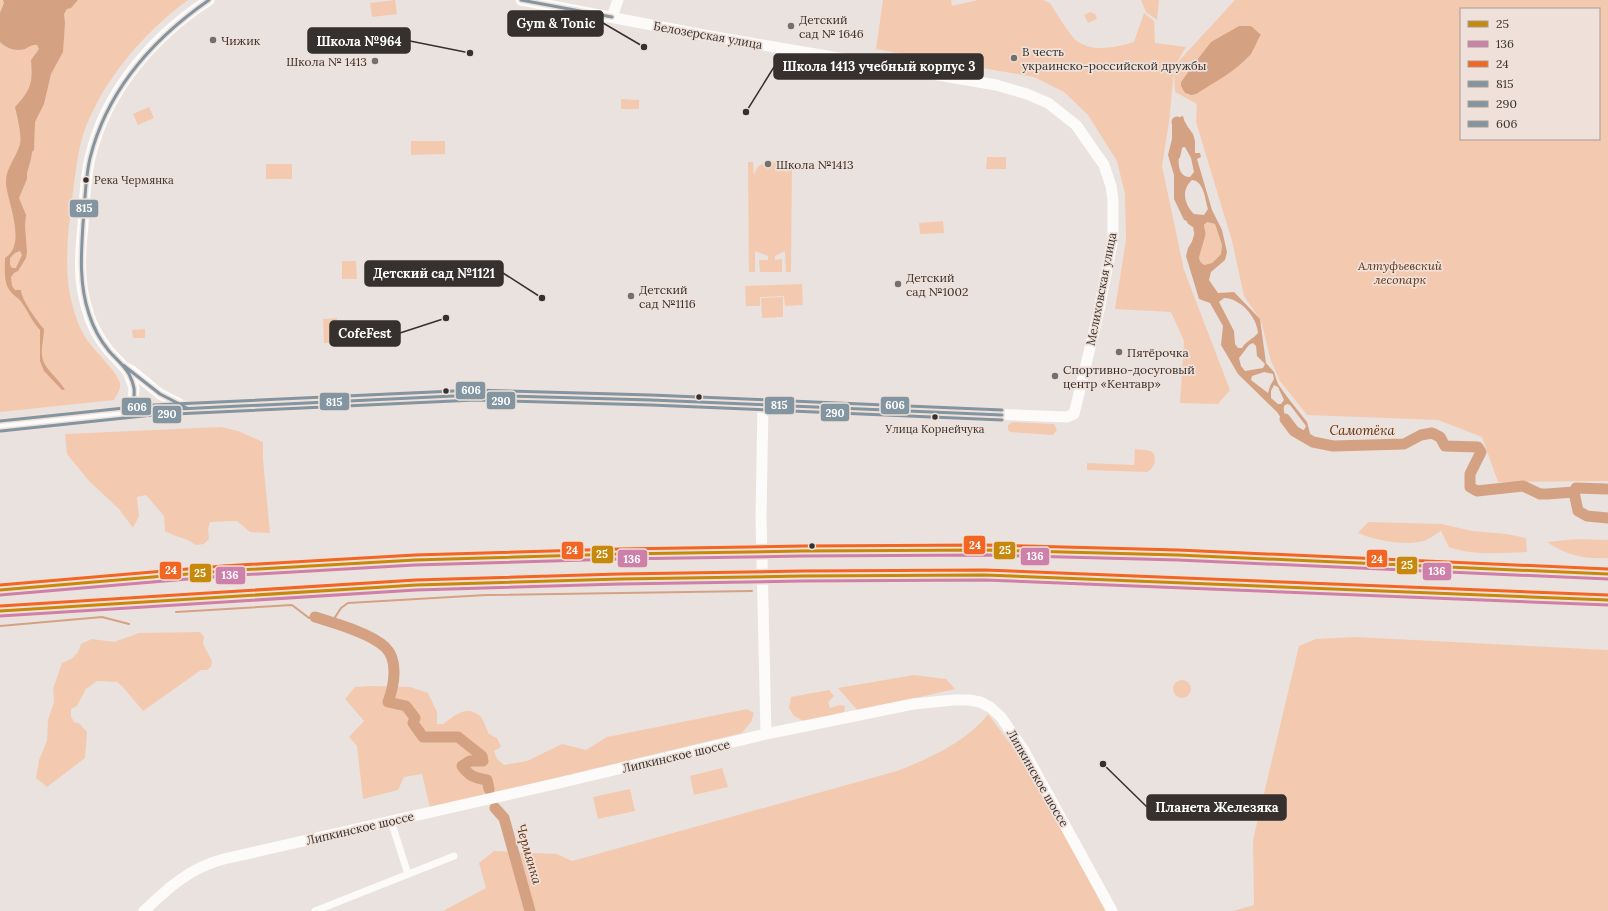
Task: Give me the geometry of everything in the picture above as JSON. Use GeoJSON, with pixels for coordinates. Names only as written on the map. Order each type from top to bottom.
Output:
{"type":"FeatureCollection","features":[{"type":"Feature","properties":{"kind":"highway"},"geometry":{"type":"LineString","coordinates":[[0,590],[223,571],[415,560],[628,554],[985,550],[1178,555],[1608,574]]}},
{"type":"Feature","properties":{"kind":"highway"},"geometry":{"type":"LineString","coordinates":[[0,611],[424,585],[620,579],[986,575],[1608,600]]}},
{"type":"Feature","properties":{"kind":"street"},"geometry":{"type":"LineString","coordinates":[[187,408],[160,394],[132,371],[126,368],[110,352],[97,333],[87,309],[83,292],[80,275],[81,249],[85,191],[90,158],[100,126],[111,103],[135,66],[170,30],[209,0]]}},
{"type":"Feature","properties":{"kind":"street","name":"Белозерская улица"},"geometry":{"type":"LineString","coordinates":[[520,0],[704,35],[996,85],[1027,94],[1048,103],[1076,125]]}},
{"type":"Feature","properties":{"kind":"street"},"geometry":{"type":"LineString","coordinates":[[612,17],[618,0]]}},
{"type":"Feature","properties":{"kind":"street","name":"Мелиховская улица"},"geometry":{"type":"LineString","coordinates":[[763,405],[1067,418],[1074,414],[1098,315],[1113,238],[1113,200],[1111,186],[1104,164],[1076,125]]}},
{"type":"Feature","properties":{"kind":"street"},"geometry":{"type":"LineString","coordinates":[[126,368],[134,388],[132,401],[136,411]]}},
{"type":"Feature","properties":{"kind":"street"},"geometry":{"type":"LineString","coordinates":[[114,414],[125,404],[131,380]]}},
{"type":"Feature","properties":{"kind":"street"},"geometry":{"type":"LineString","coordinates":[[153,410],[161,406],[162,400],[160,394]]}},
{"type":"Feature","properties":{"kind":"street"},"geometry":{"type":"LineString","coordinates":[[0,426],[136,411],[475,395],[763,405],[761,517],[766,734]]}},
{"type":"Feature","properties":{"kind":"street","name":"Липкинское шоссе"},"geometry":{"type":"LineString","coordinates":[[144,911],[173,884],[194,870],[215,861],[766,734],[913,704],[970,700],[990,707],[1004,721],[1023,749],[1112,911]]}},
{"type":"Feature","properties":{"kind":"street"},"geometry":{"type":"LineString","coordinates":[[391,821],[408,874]]}},
{"type":"Feature","properties":{"kind":"street"},"geometry":{"type":"LineString","coordinates":[[315,911],[454,856]]}},
{"type":"Feature","properties":{"kind":"green space"},"geometry":{"type":"Polygon","coordinates":[[[0,0],[188,0],[171,13],[140,43],[112,78],[91,115],[83,135],[79,152],[68,237],[67,268],[69,289],[75,315],[83,334],[111,368],[120,383],[120,387],[114,400],[0,412],[0,0]]]}},
{"type":"Feature","properties":{"kind":"green space"},"geometry":{"type":"Polygon","coordinates":[[[395,0],[397,14],[372,17],[370,3],[395,0]]]}},
{"type":"Feature","properties":{"kind":"green space","name":"Алтуфьевский лесопарк"},"geometry":{"type":"Polygon","coordinates":[[[883,0],[951,0],[952,6],[978,0],[1043,0],[1050,3],[1074,39],[1083,45],[1098,48],[1120,46],[1134,42],[1144,13],[1154,21],[1155,43],[1186,47],[1176,64],[1235,0],[1608,0],[1608,481],[1498,482],[1482,437],[1438,420],[1307,415],[1280,381],[1271,361],[1261,321],[1244,296],[1232,241],[1196,122],[1197,104],[1175,92],[1174,70],[1169,122],[1162,166],[1184,270],[1230,390],[1218,404],[1180,403],[1184,341],[1171,312],[1115,309],[1126,240],[1125,194],[1117,161],[1088,115],[1064,92],[1034,77],[876,49],[883,0]],[[1261,35],[1194,64],[1181,82],[1185,93],[1188,95],[1253,52],[1255,44],[1261,35]]]}},
{"type":"Feature","properties":{"kind":"green space"},"geometry":{"type":"Polygon","coordinates":[[[1141,0],[1159,0],[1157,20],[1146,12],[1141,0]]]}},
{"type":"Feature","properties":{"kind":"green space"},"geometry":{"type":"Polygon","coordinates":[[[1090,12],[1095,14],[1097,19],[1088,23],[1084,15],[1090,12]]]}},
{"type":"Feature","properties":{"kind":"green space"},"geometry":{"type":"Polygon","coordinates":[[[621,99],[639,100],[639,109],[621,109],[621,99]]]}},
{"type":"Feature","properties":{"kind":"green space"},"geometry":{"type":"Polygon","coordinates":[[[149,107],[154,118],[138,125],[133,114],[149,107]]]}},
{"type":"Feature","properties":{"kind":"green space"},"geometry":{"type":"Polygon","coordinates":[[[411,141],[445,141],[445,154],[411,155],[411,141]]]}},
{"type":"Feature","properties":{"kind":"green space"},"geometry":{"type":"Polygon","coordinates":[[[987,157],[1006,157],[1006,169],[986,169],[987,157]]]}},
{"type":"Feature","properties":{"kind":"green space"},"geometry":{"type":"Polygon","coordinates":[[[771,161],[782,165],[787,174],[786,162],[792,162],[791,272],[786,272],[785,251],[775,256],[775,260],[782,259],[782,272],[760,272],[759,260],[768,260],[768,256],[755,251],[755,272],[749,272],[748,162],[753,162],[754,176],[756,170],[764,162],[771,161]]]}},
{"type":"Feature","properties":{"kind":"green space"},"geometry":{"type":"Polygon","coordinates":[[[266,164],[292,164],[292,179],[266,179],[266,164]]]}},
{"type":"Feature","properties":{"kind":"green space"},"geometry":{"type":"Polygon","coordinates":[[[943,221],[944,233],[920,234],[919,223],[943,221]]]}},
{"type":"Feature","properties":{"kind":"green space"},"geometry":{"type":"Polygon","coordinates":[[[1207,222],[1215,224],[1222,245],[1221,254],[1212,263],[1204,265],[1196,258],[1196,248],[1200,229],[1207,222]]]}},
{"type":"Feature","properties":{"kind":"green space"},"geometry":{"type":"Polygon","coordinates":[[[342,261],[356,261],[357,279],[342,279],[342,261]]]}},
{"type":"Feature","properties":{"kind":"green space"},"geometry":{"type":"Polygon","coordinates":[[[802,284],[803,305],[785,306],[784,296],[760,297],[760,306],[746,306],[745,286],[802,284]]]}},
{"type":"Feature","properties":{"kind":"green space"},"geometry":{"type":"Polygon","coordinates":[[[783,297],[783,317],[762,318],[761,298],[783,297]]]}},
{"type":"Feature","properties":{"kind":"green space"},"geometry":{"type":"Polygon","coordinates":[[[337,318],[338,342],[324,343],[323,319],[337,318]]]}},
{"type":"Feature","properties":{"kind":"green space"},"geometry":{"type":"Polygon","coordinates":[[[145,329],[145,338],[133,338],[132,330],[145,329]]]}},
{"type":"Feature","properties":{"kind":"green space"},"geometry":{"type":"Polygon","coordinates":[[[1013,422],[1054,424],[1057,430],[1053,435],[1010,432],[1008,430],[1008,425],[1013,422]]]}},
{"type":"Feature","properties":{"kind":"green space"},"geometry":{"type":"Polygon","coordinates":[[[221,427],[238,431],[263,442],[263,459],[270,533],[250,532],[237,521],[210,522],[208,529],[209,539],[204,544],[196,545],[165,531],[164,516],[146,495],[137,497],[139,516],[133,528],[119,509],[89,481],[67,454],[65,434],[221,427]]]}},
{"type":"Feature","properties":{"kind":"green space"},"geometry":{"type":"Polygon","coordinates":[[[1135,449],[1148,450],[1154,454],[1154,463],[1152,468],[1147,472],[1087,470],[1087,463],[1134,465],[1135,449]]]}},
{"type":"Feature","properties":{"kind":"green space"},"geometry":{"type":"Polygon","coordinates":[[[1368,522],[1442,524],[1472,531],[1507,534],[1526,538],[1527,552],[1478,553],[1458,550],[1449,547],[1441,531],[1419,542],[1404,543],[1380,540],[1358,533],[1368,522]]]}},
{"type":"Feature","properties":{"kind":"green space"},"geometry":{"type":"Polygon","coordinates":[[[1577,539],[1608,540],[1608,558],[1576,556],[1562,551],[1547,542],[1577,539]]]}},
{"type":"Feature","properties":{"kind":"green space"},"geometry":{"type":"Polygon","coordinates":[[[200,632],[204,637],[203,644],[212,661],[211,667],[207,670],[201,670],[143,711],[117,682],[97,681],[86,689],[77,706],[71,709],[71,716],[74,722],[80,724],[87,732],[85,758],[47,787],[36,778],[39,760],[47,741],[48,720],[54,702],[53,689],[62,663],[74,656],[81,644],[92,639],[114,642],[139,633],[200,632]]]}},
{"type":"Feature","properties":{"kind":"green space"},"geometry":{"type":"Polygon","coordinates":[[[1356,637],[1608,650],[1608,911],[1233,911],[1254,905],[1253,840],[1299,646],[1316,639],[1356,637]]]}},
{"type":"Feature","properties":{"kind":"green space"},"geometry":{"type":"Polygon","coordinates":[[[914,675],[946,679],[955,689],[858,711],[838,688],[914,675]]]}},
{"type":"Feature","properties":{"kind":"green space"},"geometry":{"type":"Polygon","coordinates":[[[1182,680],[1188,683],[1191,689],[1188,695],[1182,698],[1176,695],[1173,689],[1176,683],[1182,680]]]}},
{"type":"Feature","properties":{"kind":"green space"},"geometry":{"type":"Polygon","coordinates":[[[355,687],[410,687],[428,693],[437,712],[437,724],[443,724],[460,712],[470,711],[475,713],[481,717],[489,734],[497,738],[501,747],[494,751],[497,759],[504,765],[527,761],[562,744],[586,750],[607,737],[747,709],[754,713],[751,722],[742,733],[430,808],[422,774],[404,777],[398,790],[363,799],[357,746],[349,737],[364,721],[345,699],[355,687]]]}},
{"type":"Feature","properties":{"kind":"green space"},"geometry":{"type":"Polygon","coordinates":[[[829,690],[834,696],[828,702],[830,708],[840,705],[845,706],[844,712],[806,722],[794,716],[789,708],[791,697],[829,690]]]}},
{"type":"Feature","properties":{"kind":"green space"},"geometry":{"type":"Polygon","coordinates":[[[988,714],[1021,758],[1107,911],[443,911],[486,888],[479,863],[494,851],[557,854],[572,861],[897,771],[934,755],[959,741],[980,724],[988,714]]]}},
{"type":"Feature","properties":{"kind":"green space"},"geometry":{"type":"Polygon","coordinates":[[[722,768],[728,787],[694,795],[690,776],[722,768]]]}},
{"type":"Feature","properties":{"kind":"green space"},"geometry":{"type":"Polygon","coordinates":[[[630,789],[635,811],[598,819],[593,797],[630,789]]]}},
{"type":"Feature","properties":{"kind":"shaded area"},"geometry":{"type":"Polygon","coordinates":[[[3,0],[78,0],[71,8],[67,9],[64,14],[65,23],[63,52],[51,74],[44,104],[35,122],[34,150],[32,152],[27,179],[19,198],[26,215],[25,226],[27,252],[26,258],[18,271],[11,277],[12,286],[15,290],[21,290],[26,304],[44,329],[42,349],[43,360],[45,365],[65,390],[62,390],[44,371],[40,361],[40,330],[21,301],[8,289],[6,280],[5,258],[11,252],[15,243],[16,234],[6,184],[7,173],[20,144],[19,126],[15,107],[28,91],[32,75],[31,60],[39,49],[37,45],[35,45],[22,50],[15,50],[8,48],[0,42],[0,13],[4,3],[3,0]],[[20,251],[15,253],[10,258],[10,265],[12,268],[16,268],[22,255],[20,251]]]}},
{"type":"Feature","properties":{"kind":"shaded area"},"geometry":{"type":"Polygon","coordinates":[[[1239,26],[1251,26],[1261,35],[1251,54],[1232,71],[1196,94],[1191,95],[1185,93],[1181,86],[1181,82],[1211,42],[1239,26]]]}},
{"type":"Feature","properties":{"kind":"shaded area"},"geometry":{"type":"Polygon","coordinates":[[[1183,116],[1185,123],[1193,134],[1195,141],[1195,153],[1200,153],[1201,157],[1197,159],[1212,210],[1222,230],[1227,252],[1225,260],[1211,272],[1209,280],[1218,293],[1234,292],[1260,319],[1266,363],[1274,372],[1278,384],[1307,422],[1311,437],[1308,441],[1285,424],[1277,412],[1238,374],[1221,345],[1223,326],[1210,303],[1199,299],[1186,256],[1188,248],[1195,237],[1195,227],[1191,222],[1184,220],[1174,199],[1174,175],[1168,155],[1172,139],[1172,125],[1177,122],[1180,117],[1183,116]],[[1185,147],[1180,148],[1179,162],[1182,174],[1190,177],[1194,172],[1191,158],[1185,147]],[[1192,180],[1186,188],[1185,197],[1188,206],[1194,214],[1204,215],[1208,209],[1202,187],[1196,181],[1192,180]],[[1207,222],[1200,230],[1196,243],[1196,258],[1204,265],[1212,263],[1221,254],[1222,245],[1215,224],[1207,222]],[[1224,298],[1219,302],[1234,331],[1235,344],[1238,348],[1242,348],[1258,333],[1255,321],[1247,310],[1236,301],[1224,298]],[[1253,343],[1249,345],[1239,358],[1241,366],[1245,371],[1263,368],[1265,364],[1257,356],[1256,346],[1253,343]],[[1264,372],[1252,376],[1251,380],[1268,393],[1274,379],[1273,374],[1264,372]],[[1274,385],[1271,391],[1271,398],[1278,404],[1281,404],[1284,400],[1278,387],[1274,385]],[[1287,404],[1284,406],[1287,418],[1292,424],[1304,430],[1306,426],[1290,405],[1287,404]]]}},
{"type":"Feature","properties":{"kind":"waterway","name":"Самотёка"},"geometry":{"type":"LineString","coordinates":[[1175,155],[1181,126],[1177,122]]}},
{"type":"Feature","properties":{"kind":"waterway","name":"Самотёка"},"geometry":{"type":"LineString","coordinates":[[1192,220],[1198,224],[1200,234],[1193,258],[1195,263]]}},
{"type":"Feature","properties":{"kind":"waterway","name":"Самотёка"},"geometry":{"type":"LineString","coordinates":[[1285,419],[1294,431],[1313,442],[1333,446],[1404,444],[1421,435],[1432,433],[1440,437],[1445,446],[1478,447],[1481,452],[1470,474],[1470,487],[1477,491],[1523,486],[1540,494],[1574,492],[1578,511],[1587,516],[1608,518]]}},
{"type":"Feature","properties":{"kind":"waterway"},"geometry":{"type":"LineString","coordinates":[[1574,492],[1576,488],[1606,489]]}},
{"type":"Feature","properties":{"kind":"waterway"},"geometry":{"type":"LineString","coordinates":[[332,622],[341,608],[348,603],[486,595],[752,591]]}},
{"type":"Feature","properties":{"kind":"waterway"},"geometry":{"type":"LineString","coordinates":[[176,612],[292,605],[309,618],[315,617]]}},
{"type":"Feature","properties":{"kind":"waterway"},"geometry":{"type":"LineString","coordinates":[[0,626],[102,617],[129,624]]}},
{"type":"Feature","properties":{"kind":"waterway","name":"Чермянка"},"geometry":{"type":"LineString","coordinates":[[315,617],[342,625],[361,633],[385,647],[389,652],[394,666],[392,688],[388,702],[406,706],[415,718],[413,723],[423,737],[458,737],[482,756],[483,761],[470,761],[462,766],[473,776],[487,780],[489,789]]}},
{"type":"Feature","properties":{"kind":"waterway","name":"Чермянка"},"geometry":{"type":"LineString","coordinates":[[495,808],[504,818],[530,911]]}},
{"type":"Feature","properties":{"kind":"transit line","name":"815"},"geometry":{"type":"LineString","coordinates":[[209,0],[189,15],[151,49],[120,88],[98,133],[88,166],[82,247],[82,281],[86,303],[97,333],[111,354],[129,374],[134,388],[134,402],[137,411],[475,395],[651,400],[1002,415]]}},
{"type":"Feature","properties":{"kind":"transit line","name":"815"},"geometry":{"type":"LineString","coordinates":[[521,0],[612,17]]}},
{"type":"Feature","properties":{"kind":"transit line","name":"815"},"geometry":{"type":"LineString","coordinates":[[123,365],[160,394],[187,408]]}},
{"type":"Feature","properties":{"kind":"transit line","name":"606"},"geometry":{"type":"LineString","coordinates":[[0,421],[153,405],[475,390],[651,395],[1002,410]]}},
{"type":"Feature","properties":{"kind":"transit line","name":"290"},"geometry":{"type":"LineString","coordinates":[[1,431],[153,415],[475,400],[651,405],[1002,420]]}},
{"type":"Feature","properties":{"kind":"transit line","name":"24"},"geometry":{"type":"LineString","coordinates":[[0,585],[223,566],[415,555],[620,549],[802,546],[985,545],[1178,550],[1608,569]]}},
{"type":"Feature","properties":{"kind":"transit line","name":"25"},"geometry":{"type":"LineString","coordinates":[[0,590],[223,571],[415,560],[620,554],[802,551],[985,550],[1178,555],[1608,574]]}},
{"type":"Feature","properties":{"kind":"transit line","name":"136"},"geometry":{"type":"LineString","coordinates":[[0,595],[223,576],[415,565],[620,559],[802,556],[985,555],[1178,560],[1608,579]]}},
{"type":"Feature","properties":{"kind":"transit line","name":"24"},"geometry":{"type":"LineString","coordinates":[[0,606],[416,580],[620,574],[802,571],[985,570],[1608,595]]}},
{"type":"Feature","properties":{"kind":"transit line","name":"25"},"geometry":{"type":"LineString","coordinates":[[0,611],[416,585],[620,579],[802,576],[985,575],[1608,600]]}},
{"type":"Feature","properties":{"kind":"transit line","name":"136"},"geometry":{"type":"LineString","coordinates":[[0,616],[416,590],[620,584],[802,581],[985,580],[1608,605]]}},
{"type":"Feature","properties":{"kind":"place","name":"Детский сад № 1646"},"geometry":{"type":"Point","coordinates":[791,26]}},
{"type":"Feature","properties":{"kind":"place","name":"Чижик"},"geometry":{"type":"Point","coordinates":[213,40]}},
{"type":"Feature","properties":{"kind":"place","name":"Gym & Tonic"},"geometry":{"type":"Point","coordinates":[644,47]}},
{"type":"Feature","properties":{"kind":"place","name":"Школа №964"},"geometry":{"type":"Point","coordinates":[470,53]}},
{"type":"Feature","properties":{"kind":"place","name":"В честь украинско-российской дружбы"},"geometry":{"type":"Point","coordinates":[1014,58]}},
{"type":"Feature","properties":{"kind":"place","name":"Школа № 1413"},"geometry":{"type":"Point","coordinates":[375,61]}},
{"type":"Feature","properties":{"kind":"place","name":"Школа 1413 учебный корпус 3"},"geometry":{"type":"Point","coordinates":[746,112]}},
{"type":"Feature","properties":{"kind":"place","name":"Школа №1413"},"geometry":{"type":"Point","coordinates":[768,164]}},
{"type":"Feature","properties":{"kind":"place","name":"Река Чермянка"},"geometry":{"type":"Point","coordinates":[86,180]}},
{"type":"Feature","properties":{"kind":"place","name":"Детский сад №1002"},"geometry":{"type":"Point","coordinates":[898,284]}},
{"type":"Feature","properties":{"kind":"place","name":"Детский сад №1116"},"geometry":{"type":"Point","coordinates":[631,296]}},
{"type":"Feature","properties":{"kind":"place","name":"Детский сад №1121"},"geometry":{"type":"Point","coordinates":[542,298]}},
{"type":"Feature","properties":{"kind":"place","name":"CofeFest"},"geometry":{"type":"Point","coordinates":[446,318]}},
{"type":"Feature","properties":{"kind":"place","name":"Пятёрочка"},"geometry":{"type":"Point","coordinates":[1119,352]}},
{"type":"Feature","properties":{"kind":"place","name":"Спортивно-досуговый центр «Кентавр»"},"geometry":{"type":"Point","coordinates":[1055,376]}},
{"type":"Feature","properties":{"kind":"place","name":"Улица Корнейчука"},"geometry":{"type":"Point","coordinates":[935,417]}},
{"type":"Feature","properties":{"kind":"place","name":"Планета Железяка"},"geometry":{"type":"Point","coordinates":[1103,764]}}]}
